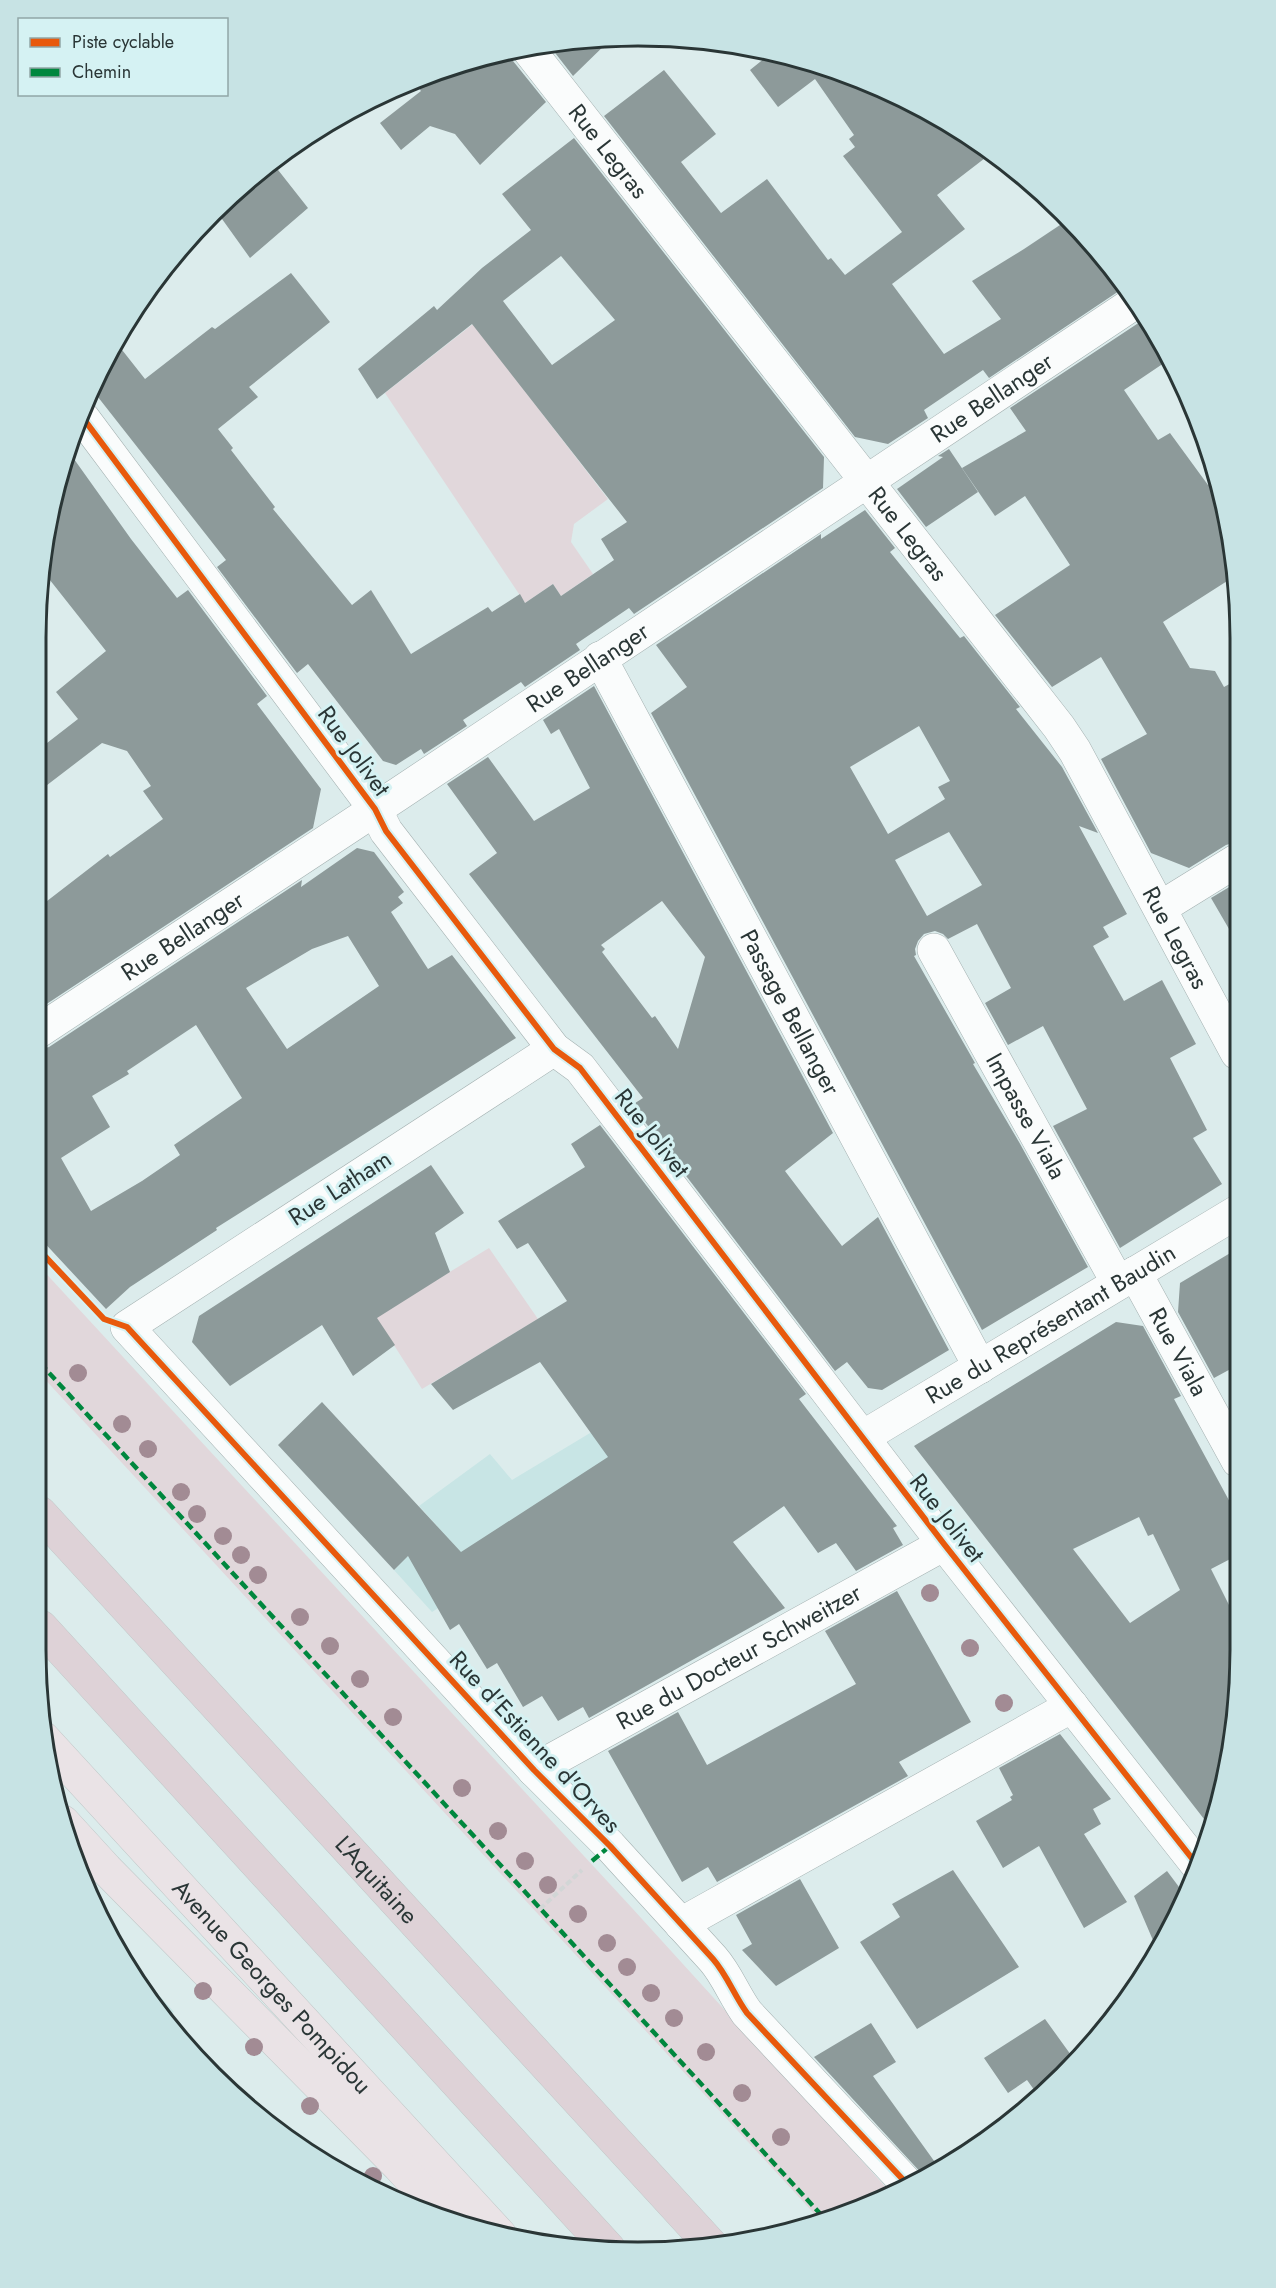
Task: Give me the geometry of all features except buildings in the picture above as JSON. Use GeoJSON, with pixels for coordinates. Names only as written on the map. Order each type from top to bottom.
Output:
{"type":"FeatureCollection","features":[{"type":"Feature","properties":{"kind":"highway","name":"L'Aquitaine"},"geometry":{"type":"LineString","coordinates":[[46,1520],[704,2237]]}},
{"type":"Feature","properties":{"kind":"highway"},"geometry":{"type":"LineString","coordinates":[[46,1632],[602,2240]]}},
{"type":"Feature","properties":{"kind":"main road","name":"Avenue Georges Pompidou"},"geometry":{"type":"LineString","coordinates":[[56,1752],[488,2222]]}},
{"type":"Feature","properties":{"kind":"main road","name":"Avenue Georges Pompidou"},"geometry":{"type":"LineString","coordinates":[[77,1838],[392,2158],[435,2205]]}},
{"type":"Feature","properties":{"kind":"street","name":"Rue Legras"},"geometry":{"type":"LineString","coordinates":[[534,56],[1059,727],[1075,751],[1230,1040]]}},
{"type":"Feature","properties":{"kind":"street","name":"Rue Bellanger"},"geometry":{"type":"LineString","coordinates":[[46,1026],[1128,307]]}},
{"type":"Feature","properties":{"kind":"street","name":"Rue Jolivet"},"geometry":{"type":"LineString","coordinates":[[87,424],[375,809],[386,831],[554,1049],[580,1068],[944,1544],[1191,1857]]}},
{"type":"Feature","properties":{"kind":"street","name":"Passage Bellanger"},"geometry":{"type":"LineString","coordinates":[[600,658],[980,1367]]}},
{"type":"Feature","properties":{"kind":"street"},"geometry":{"type":"LineString","coordinates":[[1160,908],[1230,865]]}},
{"type":"Feature","properties":{"kind":"street","name":"Impasse Viala"},"geometry":{"type":"LineString","coordinates":[[934,950],[1127,1278]]}},
{"type":"Feature","properties":{"kind":"street","name":"Rue Latham"},"geometry":{"type":"LineString","coordinates":[[127,1327],[554,1049]]}},
{"type":"Feature","properties":{"kind":"street","name":"Rue du Représentant Baudin"},"geometry":{"type":"LineString","coordinates":[[863,1437],[1230,1216]]}},
{"type":"Feature","properties":{"kind":"street","name":"Rue Viala"},"geometry":{"type":"LineString","coordinates":[[1127,1278],[1230,1448]]}},
{"type":"Feature","properties":{"kind":"street","name":"Rue d'Estienne d'Orves"},"geometry":{"type":"LineString","coordinates":[[127,1327],[534,1770],[610,1846],[681,1924],[724,1972],[747,2013],[903,2179]]}},
{"type":"Feature","properties":{"kind":"street","name":"Rue du Docteur Schweitzer"},"geometry":{"type":"LineString","coordinates":[[534,1770],[944,1544]]}},
{"type":"Feature","properties":{"kind":"street"},"geometry":{"type":"LineString","coordinates":[[681,1924],[1072,1706]]}},
{"type":"Feature","properties":{"kind":"path"},"geometry":{"type":"LineString","coordinates":[[540,1908],[583,1869]]}},
{"type":"Feature","properties":{"kind":"shaded area"},"geometry":{"type":"Polygon","coordinates":[[[473,324],[608,499],[574,524],[571,542],[593,574],[561,596],[553,584],[525,603],[385,393],[473,324]]]}},
{"type":"Feature","properties":{"kind":"shaded area"},"geometry":{"type":"Polygon","coordinates":[[[489,1248],[538,1319],[422,1389],[376,1317],[489,1248]]]}},
{"type":"Feature","properties":{"kind":"shaded area"},"geometry":{"type":"Polygon","coordinates":[[[46,1273],[632,1908],[886,2187],[815,2214],[46,1381],[46,1273]]]}},
{"type":"Feature","properties":{"kind":"shaded area"},"geometry":{"type":"Polygon","coordinates":[[[610,1421],[647,1474],[432,1612],[394,1570],[437,1526],[419,1506],[490,1454],[512,1480],[610,1421]]]}},
{"type":"Feature","properties":{"kind":"shaded area"},"geometry":{"type":"Polygon","coordinates":[[[154,1989],[174,2012],[172,2013],[154,1989]]]}},
{"type":"Feature","properties":{"kind":"marked path"},"geometry":{"type":"LineString","coordinates":[[46,1370],[819,2213]]}},
{"type":"Feature","properties":{"kind":"marked path"},"geometry":{"type":"LineString","coordinates":[[592,1861],[610,1846]]}},
{"type":"Feature","properties":{"kind":"cycle path"},"geometry":{"type":"LineString","coordinates":[[87,424],[375,809],[386,831],[554,1049],[580,1068],[944,1544],[1191,1857]]}},
{"type":"Feature","properties":{"kind":"cycle path"},"geometry":{"type":"LineString","coordinates":[[46,1257],[104,1319],[127,1327],[534,1770],[610,1846],[713,1959],[747,2013],[903,2179]]}}]}
